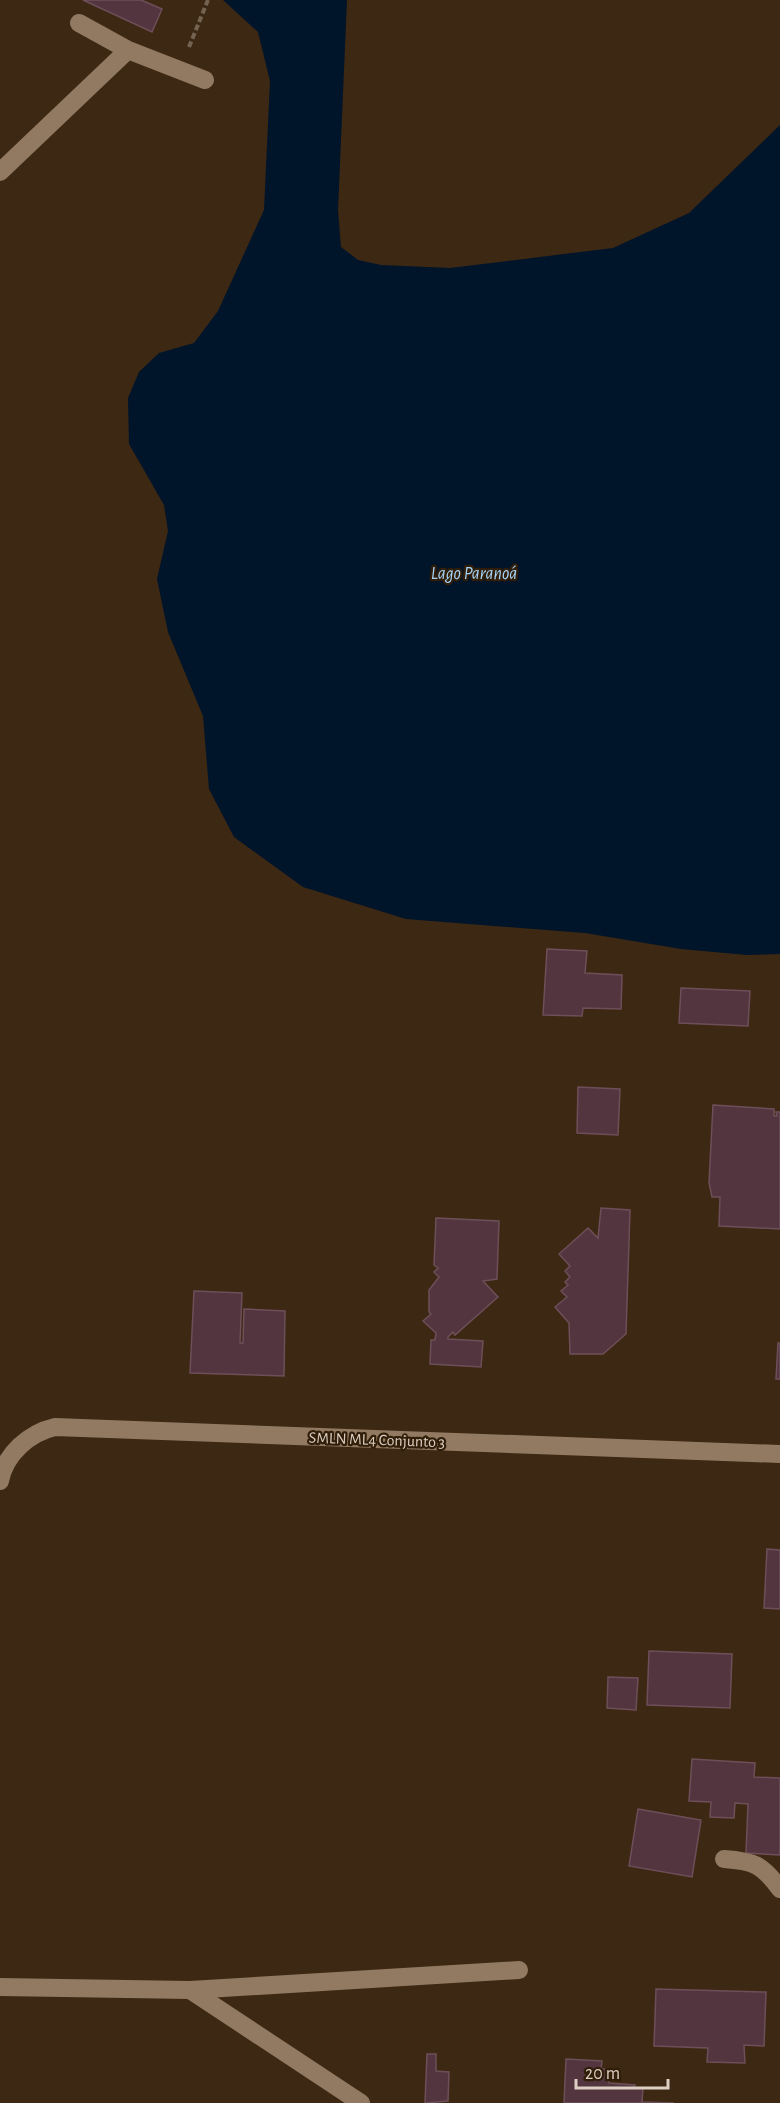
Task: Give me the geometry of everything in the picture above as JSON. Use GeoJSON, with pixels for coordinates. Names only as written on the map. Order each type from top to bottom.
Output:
{"type":"FeatureCollection","features":[{"type":"Feature","properties":{"kind":"street"},"geometry":{"type":"LineString","coordinates":[[79,23],[128,50],[205,80]]}},
{"type":"Feature","properties":{"kind":"street"},"geometry":{"type":"LineString","coordinates":[[0,172],[128,50]]}},
{"type":"Feature","properties":{"kind":"street","name":"SMLN ML4 Conjunto 3"},"geometry":{"type":"LineString","coordinates":[[0,1480],[2,1468],[26,1439],[41,1430],[55,1427],[780,1454]]}},
{"type":"Feature","properties":{"kind":"street"},"geometry":{"type":"LineString","coordinates":[[724,1859],[752,1861],[770,1875],[780,1888]]}},
{"type":"Feature","properties":{"kind":"street"},"geometry":{"type":"LineString","coordinates":[[0,1987],[190,1990],[519,1970]]}},
{"type":"Feature","properties":{"kind":"street"},"geometry":{"type":"LineString","coordinates":[[190,1990],[361,2103]]}},
{"type":"Feature","properties":{"kind":"path"},"geometry":{"type":"LineString","coordinates":[[180,70],[208,0]]}},
{"type":"Feature","properties":{"kind":"water","name":"Lago Paranoá"},"geometry":{"type":"Polygon","coordinates":[[[223,0],[347,0],[338,210],[341,247],[358,260],[381,265],[450,268],[613,248],[689,213],[780,125],[780,954],[747,955],[681,949],[585,933],[406,919],[303,887],[234,837],[209,789],[203,716],[168,632],[157,579],[168,531],[164,505],[129,444],[128,398],[139,372],[159,353],[194,343],[218,311],[264,210],[270,81],[258,32],[223,0]]]}},
{"type":"Feature","properties":{"kind":"building"},"geometry":{"type":"Polygon","coordinates":[[[83,0],[141,0],[162,9],[152,32],[83,0]]]}},
{"type":"Feature","properties":{"kind":"building"},"geometry":{"type":"Polygon","coordinates":[[[547,949],[587,951],[585,973],[622,975],[621,1009],[583,1008],[582,1016],[543,1015],[547,949]]]}},
{"type":"Feature","properties":{"kind":"building"},"geometry":{"type":"Polygon","coordinates":[[[681,988],[750,991],[748,1026],[679,1023],[681,988]]]}},
{"type":"Feature","properties":{"kind":"building"},"geometry":{"type":"Polygon","coordinates":[[[578,1087],[620,1089],[618,1135],[577,1133],[578,1087]]]}},
{"type":"Feature","properties":{"kind":"building"},"geometry":{"type":"Polygon","coordinates":[[[713,1105],[774,1109],[774,1116],[777,1116],[776,1112],[780,1112],[780,1229],[719,1226],[720,1197],[712,1197],[709,1183],[713,1105]]]}},
{"type":"Feature","properties":{"kind":"building"},"geometry":{"type":"Polygon","coordinates":[[[601,1208],[630,1210],[626,1334],[603,1354],[570,1354],[569,1323],[555,1307],[567,1297],[561,1291],[568,1285],[565,1282],[570,1277],[565,1271],[570,1266],[559,1254],[588,1228],[598,1238],[601,1208]]]}},
{"type":"Feature","properties":{"kind":"building"},"geometry":{"type":"Polygon","coordinates":[[[436,1218],[499,1221],[497,1279],[483,1281],[498,1297],[455,1335],[453,1332],[448,1337],[448,1339],[483,1341],[481,1367],[430,1364],[431,1340],[435,1340],[436,1333],[423,1321],[431,1314],[429,1312],[429,1290],[439,1277],[434,1272],[438,1268],[434,1265],[436,1218]]]}},
{"type":"Feature","properties":{"kind":"building"},"geometry":{"type":"Polygon","coordinates":[[[194,1291],[242,1293],[240,1343],[243,1343],[244,1309],[285,1311],[284,1376],[190,1373],[194,1291]]]}},
{"type":"Feature","properties":{"kind":"building"},"geometry":{"type":"Polygon","coordinates":[[[778,1343],[780,1343],[780,1379],[776,1379],[778,1343]]]}},
{"type":"Feature","properties":{"kind":"building"},"geometry":{"type":"Polygon","coordinates":[[[767,1549],[780,1550],[780,1609],[764,1608],[767,1549]]]}},
{"type":"Feature","properties":{"kind":"building"},"geometry":{"type":"Polygon","coordinates":[[[649,1651],[732,1654],[730,1708],[647,1705],[649,1651]]]}},
{"type":"Feature","properties":{"kind":"building"},"geometry":{"type":"Polygon","coordinates":[[[608,1677],[638,1678],[636,1710],[607,1708],[608,1677]]]}},
{"type":"Feature","properties":{"kind":"building"},"geometry":{"type":"Polygon","coordinates":[[[692,1759],[755,1763],[754,1777],[780,1778],[780,1855],[746,1853],[748,1804],[735,1803],[734,1818],[710,1817],[711,1802],[689,1801],[692,1759]]]}},
{"type":"Feature","properties":{"kind":"building"},"geometry":{"type":"Polygon","coordinates":[[[638,1809],[701,1820],[692,1877],[629,1866],[638,1809]]]}},
{"type":"Feature","properties":{"kind":"building"},"geometry":{"type":"Polygon","coordinates":[[[656,1989],[766,1992],[764,2046],[744,2045],[745,2063],[707,2062],[708,2048],[654,2046],[656,1989]]]}},
{"type":"Feature","properties":{"kind":"building"},"geometry":{"type":"Polygon","coordinates":[[[427,2054],[436,2054],[436,2071],[449,2072],[448,2101],[425,2103],[427,2054]]]}},
{"type":"Feature","properties":{"kind":"building"},"geometry":{"type":"Polygon","coordinates":[[[566,2059],[602,2061],[601,2069],[610,2069],[609,2083],[635,2085],[634,2088],[643,2088],[642,2102],[674,2103],[564,2103],[566,2059]]]}}]}
